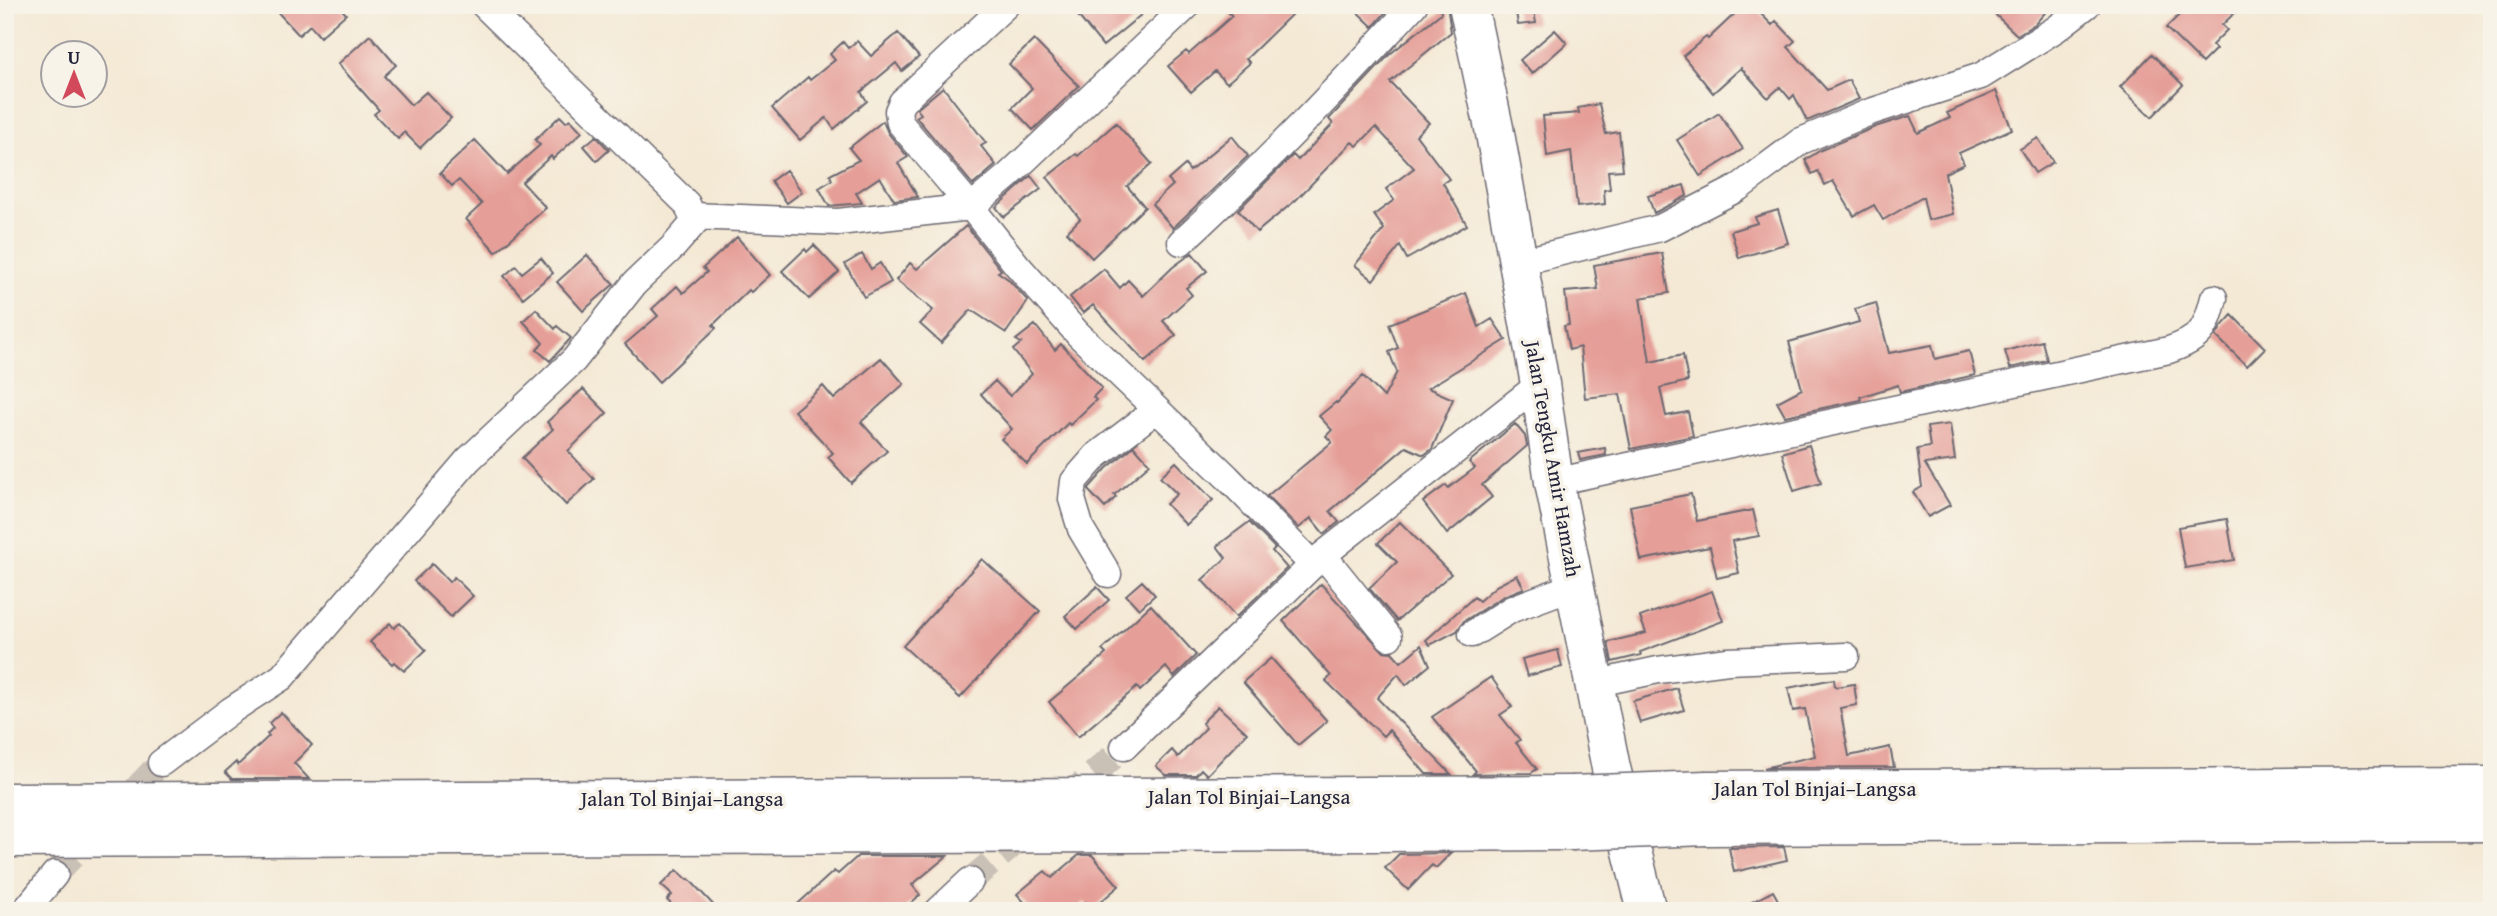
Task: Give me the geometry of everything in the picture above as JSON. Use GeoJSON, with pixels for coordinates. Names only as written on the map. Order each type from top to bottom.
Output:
{"type":"FeatureCollection","features":[{"type":"Feature","properties":{"kind":"highway","name":"Jalan Tengku Amir Hamzah"},"geometry":{"type":"LineString","coordinates":[[1468,5],[1494,128],[1516,263],[1540,384],[1554,482],[1593,684],[1647,911]]}},
{"type":"Feature","properties":{"kind":"highway","name":"Jalan Tol Binjai–Langsa"},"geometry":{"type":"LineString","coordinates":[[5,838],[1571,813],[2492,786]]}},
{"type":"Feature","properties":{"kind":"highway","name":"Jalan Tol Binjai–Langsa"},"geometry":{"type":"LineString","coordinates":[[5,802],[1571,813]]}},
{"type":"Feature","properties":{"kind":"highway","name":"Jalan Tol Binjai–Langsa"},"geometry":{"type":"LineString","coordinates":[[1707,808],[2492,822]]}},
{"type":"Feature","properties":{"kind":"street"},"geometry":{"type":"LineString","coordinates":[[484,5],[687,204],[692,216]]}},
{"type":"Feature","properties":{"kind":"street"},"geometry":{"type":"LineString","coordinates":[[1006,5],[902,102],[898,111],[900,123],[1017,265],[1078,334],[1318,560],[1389,637]]}},
{"type":"Feature","properties":{"kind":"street"},"geometry":{"type":"LineString","coordinates":[[692,216],[838,222],[971,207],[1009,175],[1188,5]]}},
{"type":"Feature","properties":{"kind":"street"},"geometry":{"type":"LineString","coordinates":[[1181,242],[1332,96],[1414,5]]}},
{"type":"Feature","properties":{"kind":"street"},"geometry":{"type":"LineString","coordinates":[[1516,263],[1660,228],[1738,188],[1801,141],[1870,112],[1982,76],[2056,29],[2087,5]]}},
{"type":"Feature","properties":{"kind":"street"},"geometry":{"type":"LineString","coordinates":[[162,763],[230,711],[282,677],[468,460],[574,360],[635,283],[674,246],[700,216],[692,216]]}},
{"type":"Feature","properties":{"kind":"street"},"geometry":{"type":"LineString","coordinates":[[1554,482],[2169,350],[2191,342],[2207,324],[2214,298]]}},
{"type":"Feature","properties":{"kind":"street"},"geometry":{"type":"LineString","coordinates":[[1124,747],[1318,560],[1540,384]]}},
{"type":"Feature","properties":{"kind":"street"},"geometry":{"type":"LineString","coordinates":[[1108,574],[1081,529],[1072,499],[1074,481],[1096,456],[1157,410]]}},
{"type":"Feature","properties":{"kind":"street"},"geometry":{"type":"LineString","coordinates":[[1472,634],[1512,609],[1576,585]]}},
{"type":"Feature","properties":{"kind":"street"},"geometry":{"type":"LineString","coordinates":[[1593,684],[1658,670],[1728,661],[1846,656]]}},
{"type":"Feature","properties":{"kind":"street"},"geometry":{"type":"LineString","coordinates":[[26,911],[55,874]]}},
{"type":"Feature","properties":{"kind":"street"},"geometry":{"type":"LineString","coordinates":[[938,911],[970,881]]}},
{"type":"Feature","properties":{"kind":"building"},"geometry":{"type":"Polygon","coordinates":[[[271,5],[338,5],[346,14],[320,37],[310,25],[299,35],[271,5]]]}},
{"type":"Feature","properties":{"kind":"building"},"geometry":{"type":"Polygon","coordinates":[[[1069,5],[1153,5],[1103,46],[1069,5]]]}},
{"type":"Feature","properties":{"kind":"building"},"geometry":{"type":"Polygon","coordinates":[[[1222,5],[1283,5],[1292,14],[1246,59],[1250,63],[1227,83],[1215,71],[1191,92],[1168,66],[1186,51],[1189,54],[1232,16],[1222,5]]]}},
{"type":"Feature","properties":{"kind":"building"},"geometry":{"type":"Polygon","coordinates":[[[1350,5],[1392,5],[1373,27],[1350,5]]]}},
{"type":"Feature","properties":{"kind":"building"},"geometry":{"type":"Polygon","coordinates":[[[1440,5],[1447,5],[1451,32],[1390,82],[1429,123],[1416,135],[1449,179],[1443,183],[1467,225],[1407,259],[1400,246],[1373,280],[1355,265],[1384,229],[1374,215],[1394,200],[1386,189],[1414,168],[1376,127],[1357,146],[1352,142],[1296,200],[1257,232],[1238,210],[1293,155],[1298,160],[1333,124],[1329,119],[1390,54],[1441,13],[1440,5]]]}},
{"type":"Feature","properties":{"kind":"building"},"geometry":{"type":"Polygon","coordinates":[[[1515,5],[1533,5],[1536,23],[1518,25],[1515,5]]]}},
{"type":"Feature","properties":{"kind":"building"},"geometry":{"type":"Polygon","coordinates":[[[1744,5],[1752,5],[1772,25],[1776,21],[1795,41],[1788,47],[1827,90],[1849,80],[1859,99],[1807,121],[1794,95],[1790,99],[1780,87],[1768,98],[1741,68],[1713,93],[1683,56],[1706,37],[1708,39],[1744,5]]]}},
{"type":"Feature","properties":{"kind":"building"},"geometry":{"type":"Polygon","coordinates":[[[1985,5],[2052,5],[2035,24],[2017,35],[1985,5]]]}},
{"type":"Feature","properties":{"kind":"building"},"geometry":{"type":"Polygon","coordinates":[[[2189,5],[2243,5],[2222,25],[2227,30],[2212,45],[2216,49],[2202,63],[2166,28],[2189,5]]]}},
{"type":"Feature","properties":{"kind":"building"},"geometry":{"type":"Polygon","coordinates":[[[1555,30],[1567,43],[1532,74],[1520,60],[1555,30]]]}},
{"type":"Feature","properties":{"kind":"building"},"geometry":{"type":"Polygon","coordinates":[[[898,33],[919,57],[902,71],[896,63],[861,92],[867,101],[834,129],[826,118],[800,140],[772,108],[808,77],[810,80],[835,60],[830,54],[843,42],[848,48],[857,41],[871,56],[898,33]]]}},
{"type":"Feature","properties":{"kind":"building"},"geometry":{"type":"Polygon","coordinates":[[[370,35],[396,65],[384,76],[411,105],[426,92],[451,118],[420,148],[404,132],[398,139],[374,114],[379,110],[338,64],[370,35]]]}},
{"type":"Feature","properties":{"kind":"building"},"geometry":{"type":"Polygon","coordinates":[[[1034,40],[1079,86],[1033,130],[1012,108],[1032,88],[1009,64],[1034,40]]]}},
{"type":"Feature","properties":{"kind":"building"},"geometry":{"type":"Polygon","coordinates":[[[2152,54],[2183,85],[2152,117],[2120,87],[2152,54]]]}},
{"type":"Feature","properties":{"kind":"building"},"geometry":{"type":"Polygon","coordinates":[[[943,87],[986,143],[981,146],[996,165],[973,185],[916,117],[921,114],[917,109],[943,87]]]}},
{"type":"Feature","properties":{"kind":"building"},"geometry":{"type":"Polygon","coordinates":[[[1996,91],[2012,129],[1959,153],[1964,164],[1945,173],[1953,214],[1928,220],[1923,197],[1883,220],[1874,205],[1854,216],[1833,181],[1825,185],[1818,171],[1812,174],[1805,160],[1821,150],[1875,127],[1910,116],[1918,133],[1950,118],[1947,113],[1996,91]]]}},
{"type":"Feature","properties":{"kind":"building"},"geometry":{"type":"Polygon","coordinates":[[[1599,104],[1606,134],[1619,132],[1623,170],[1608,171],[1610,189],[1604,190],[1605,204],[1577,207],[1571,151],[1547,156],[1543,116],[1579,113],[1578,108],[1599,104]]]}},
{"type":"Feature","properties":{"kind":"building"},"geometry":{"type":"Polygon","coordinates":[[[1719,113],[1743,149],[1700,176],[1677,140],[1719,113]]]}},
{"type":"Feature","properties":{"kind":"building"},"geometry":{"type":"Polygon","coordinates":[[[560,116],[566,122],[570,119],[582,132],[553,159],[551,156],[522,182],[546,208],[496,252],[466,219],[482,204],[459,180],[452,186],[440,173],[475,140],[507,174],[540,145],[535,140],[560,116]]]}},
{"type":"Feature","properties":{"kind":"building"},"geometry":{"type":"Polygon","coordinates":[[[883,121],[888,133],[908,157],[898,163],[918,197],[894,200],[880,177],[856,193],[862,203],[829,206],[819,188],[832,180],[830,175],[859,160],[849,148],[883,121]]]}},
{"type":"Feature","properties":{"kind":"building"},"geometry":{"type":"Polygon","coordinates":[[[1116,123],[1152,164],[1127,186],[1145,207],[1092,258],[1067,232],[1080,219],[1047,177],[1076,154],[1078,156],[1116,123]]]}},
{"type":"Feature","properties":{"kind":"building"},"geometry":{"type":"Polygon","coordinates":[[[596,136],[609,150],[597,161],[584,146],[596,136]]]}},
{"type":"Feature","properties":{"kind":"building"},"geometry":{"type":"Polygon","coordinates":[[[1232,136],[1248,156],[1173,228],[1152,204],[1173,185],[1168,180],[1185,165],[1190,171],[1232,136]]]}},
{"type":"Feature","properties":{"kind":"building"},"geometry":{"type":"Polygon","coordinates":[[[2038,138],[2053,162],[2035,173],[2020,149],[2038,138]]]}},
{"type":"Feature","properties":{"kind":"building"},"geometry":{"type":"Polygon","coordinates":[[[786,170],[802,192],[787,203],[771,181],[786,170]]]}},
{"type":"Feature","properties":{"kind":"building"},"geometry":{"type":"Polygon","coordinates":[[[1031,176],[1041,189],[1004,217],[996,207],[1031,176]]]}},
{"type":"Feature","properties":{"kind":"building"},"geometry":{"type":"Polygon","coordinates":[[[1684,185],[1687,196],[1654,213],[1648,196],[1684,185]]]}},
{"type":"Feature","properties":{"kind":"building"},"geometry":{"type":"Polygon","coordinates":[[[1778,210],[1788,243],[1739,258],[1731,231],[1757,223],[1755,217],[1778,210]]]}},
{"type":"Feature","properties":{"kind":"building"},"geometry":{"type":"Polygon","coordinates":[[[966,226],[1001,270],[998,272],[1028,301],[1006,333],[971,310],[941,343],[920,324],[933,310],[896,280],[910,263],[917,269],[966,226]]]}},
{"type":"Feature","properties":{"kind":"building"},"geometry":{"type":"Polygon","coordinates":[[[737,237],[770,275],[751,292],[749,290],[713,325],[716,328],[659,382],[625,344],[658,316],[652,309],[677,286],[683,293],[707,272],[703,268],[737,237]]]}},
{"type":"Feature","properties":{"kind":"building"},"geometry":{"type":"Polygon","coordinates":[[[814,245],[839,272],[809,299],[782,271],[805,249],[807,252],[814,245]]]}},
{"type":"Feature","properties":{"kind":"building"},"geometry":{"type":"Polygon","coordinates":[[[1192,253],[1207,271],[1186,288],[1192,295],[1163,321],[1176,335],[1145,362],[1093,305],[1083,313],[1070,297],[1104,269],[1120,288],[1128,280],[1143,296],[1192,253]]]}},
{"type":"Feature","properties":{"kind":"building"},"geometry":{"type":"Polygon","coordinates":[[[1662,253],[1669,293],[1640,298],[1650,362],[1683,355],[1688,381],[1660,388],[1666,416],[1688,412],[1693,436],[1631,449],[1620,394],[1585,398],[1580,347],[1569,350],[1564,326],[1569,325],[1565,292],[1598,289],[1594,265],[1662,253]]]}},
{"type":"Feature","properties":{"kind":"building"},"geometry":{"type":"Polygon","coordinates":[[[862,254],[871,269],[880,263],[891,282],[864,297],[845,264],[862,254]]]}},
{"type":"Feature","properties":{"kind":"building"},"geometry":{"type":"Polygon","coordinates":[[[587,255],[614,284],[583,311],[557,282],[587,255]]]}},
{"type":"Feature","properties":{"kind":"building"},"geometry":{"type":"Polygon","coordinates":[[[541,258],[553,273],[523,298],[504,276],[516,266],[522,273],[541,258]]]}},
{"type":"Feature","properties":{"kind":"building"},"geometry":{"type":"Polygon","coordinates":[[[1466,293],[1479,327],[1492,319],[1506,340],[1428,388],[1453,399],[1432,449],[1424,455],[1406,447],[1330,511],[1339,522],[1324,534],[1311,518],[1299,528],[1267,496],[1332,442],[1326,436],[1332,430],[1319,416],[1337,403],[1363,376],[1384,397],[1397,372],[1389,352],[1398,348],[1389,324],[1466,293]]]}},
{"type":"Feature","properties":{"kind":"building"},"geometry":{"type":"Polygon","coordinates":[[[1876,303],[1889,353],[1932,345],[1935,359],[1969,351],[1975,375],[1900,392],[1898,385],[1860,397],[1861,400],[1785,416],[1777,402],[1802,389],[1789,342],[1859,322],[1855,309],[1876,303]]]}},
{"type":"Feature","properties":{"kind":"building"},"geometry":{"type":"Polygon","coordinates":[[[536,309],[555,329],[557,326],[571,338],[550,361],[537,350],[543,343],[523,321],[536,309]]]}},
{"type":"Feature","properties":{"kind":"building"},"geometry":{"type":"Polygon","coordinates":[[[2232,315],[2265,348],[2247,366],[2216,336],[2232,315]]]}},
{"type":"Feature","properties":{"kind":"building"},"geometry":{"type":"Polygon","coordinates":[[[1035,325],[1055,350],[1061,344],[1102,388],[1093,397],[1096,400],[1070,425],[1068,423],[1027,464],[1001,439],[1012,429],[981,394],[995,381],[1010,396],[1032,374],[1013,350],[1021,343],[1016,340],[1035,325]]]}},
{"type":"Feature","properties":{"kind":"building"},"geometry":{"type":"Polygon","coordinates":[[[2042,341],[2047,360],[2010,368],[2005,351],[2042,341]]]}},
{"type":"Feature","properties":{"kind":"building"},"geometry":{"type":"Polygon","coordinates":[[[881,358],[904,384],[861,422],[887,451],[851,483],[828,457],[833,453],[794,411],[823,386],[834,399],[881,358]]]}},
{"type":"Feature","properties":{"kind":"building"},"geometry":{"type":"Polygon","coordinates":[[[583,389],[607,413],[568,451],[594,479],[566,505],[522,458],[553,429],[547,422],[583,389]]]}},
{"type":"Feature","properties":{"kind":"building"},"geometry":{"type":"Polygon","coordinates":[[[1515,424],[1525,436],[1527,446],[1482,485],[1492,497],[1447,534],[1423,502],[1475,468],[1469,462],[1515,424]]]}},
{"type":"Feature","properties":{"kind":"building"},"geometry":{"type":"Polygon","coordinates":[[[1950,424],[1955,460],[1925,464],[1950,505],[1928,517],[1913,492],[1922,487],[1917,449],[1930,447],[1927,427],[1950,424]]]}},
{"type":"Feature","properties":{"kind":"building"},"geometry":{"type":"Polygon","coordinates":[[[1809,445],[1821,483],[1794,491],[1782,453],[1809,445]]]}},
{"type":"Feature","properties":{"kind":"building"},"geometry":{"type":"Polygon","coordinates":[[[1134,446],[1150,464],[1114,495],[1116,497],[1105,508],[1089,488],[1107,468],[1134,446]]]}},
{"type":"Feature","properties":{"kind":"building"},"geometry":{"type":"Polygon","coordinates":[[[1605,448],[1606,455],[1580,460],[1578,453],[1605,448]]]}},
{"type":"Feature","properties":{"kind":"building"},"geometry":{"type":"Polygon","coordinates":[[[1176,462],[1213,500],[1186,525],[1166,504],[1177,494],[1160,477],[1176,462]]]}},
{"type":"Feature","properties":{"kind":"building"},"geometry":{"type":"Polygon","coordinates":[[[1691,494],[1697,521],[1753,510],[1759,536],[1732,541],[1739,573],[1717,578],[1710,547],[1641,560],[1630,506],[1691,494]]]}},
{"type":"Feature","properties":{"kind":"building"},"geometry":{"type":"Polygon","coordinates":[[[2227,519],[2234,560],[2185,568],[2178,527],[2227,519]]]}},
{"type":"Feature","properties":{"kind":"building"},"geometry":{"type":"Polygon","coordinates":[[[1249,522],[1275,548],[1272,551],[1287,568],[1236,617],[1202,580],[1226,558],[1217,546],[1249,522]]]}},
{"type":"Feature","properties":{"kind":"building"},"geometry":{"type":"Polygon","coordinates":[[[1400,522],[1451,574],[1397,621],[1369,588],[1397,562],[1378,543],[1400,522]]]}},
{"type":"Feature","properties":{"kind":"building"},"geometry":{"type":"Polygon","coordinates":[[[982,559],[1040,611],[960,698],[903,646],[982,559]]]}},
{"type":"Feature","properties":{"kind":"building"},"geometry":{"type":"Polygon","coordinates":[[[432,564],[449,582],[454,577],[473,596],[451,617],[414,581],[432,564]]]}},
{"type":"Feature","properties":{"kind":"building"},"geometry":{"type":"Polygon","coordinates":[[[1517,575],[1524,588],[1504,596],[1464,621],[1457,631],[1430,645],[1426,640],[1474,597],[1479,601],[1496,586],[1517,575]]]}},
{"type":"Feature","properties":{"kind":"building"},"geometry":{"type":"Polygon","coordinates":[[[1142,581],[1155,595],[1139,609],[1126,595],[1142,581]]]}},
{"type":"Feature","properties":{"kind":"building"},"geometry":{"type":"Polygon","coordinates":[[[1321,584],[1383,651],[1392,652],[1401,662],[1421,645],[1430,665],[1406,685],[1398,674],[1377,698],[1451,774],[1426,774],[1389,730],[1383,736],[1326,681],[1331,676],[1283,621],[1321,584]]]}},
{"type":"Feature","properties":{"kind":"building"},"geometry":{"type":"Polygon","coordinates":[[[1097,587],[1109,600],[1077,629],[1065,616],[1097,587]]]}},
{"type":"Feature","properties":{"kind":"building"},"geometry":{"type":"Polygon","coordinates":[[[1712,591],[1723,621],[1640,652],[1641,655],[1612,662],[1608,642],[1646,633],[1640,617],[1712,591]]]}},
{"type":"Feature","properties":{"kind":"building"},"geometry":{"type":"Polygon","coordinates":[[[1151,605],[1196,655],[1174,677],[1166,667],[1140,691],[1137,687],[1078,737],[1049,702],[1106,654],[1102,650],[1151,605]]]}},
{"type":"Feature","properties":{"kind":"building"},"geometry":{"type":"Polygon","coordinates":[[[390,623],[394,628],[400,623],[426,650],[404,671],[394,662],[392,664],[370,642],[390,623]]]}},
{"type":"Feature","properties":{"kind":"building"},"geometry":{"type":"Polygon","coordinates":[[[1558,650],[1562,667],[1527,676],[1522,659],[1558,650]]]}},
{"type":"Feature","properties":{"kind":"building"},"geometry":{"type":"Polygon","coordinates":[[[1271,658],[1327,721],[1298,745],[1243,682],[1271,658]]]}},
{"type":"Feature","properties":{"kind":"building"},"geometry":{"type":"Polygon","coordinates":[[[1491,677],[1512,707],[1500,715],[1520,740],[1516,743],[1537,769],[1531,773],[1473,774],[1476,771],[1432,717],[1491,677]]]}},
{"type":"Feature","properties":{"kind":"building"},"geometry":{"type":"Polygon","coordinates":[[[1834,679],[1835,687],[1854,684],[1857,705],[1840,708],[1849,756],[1890,747],[1894,767],[1764,768],[1815,756],[1805,709],[1793,711],[1788,688],[1834,679]]]}},
{"type":"Feature","properties":{"kind":"building"},"geometry":{"type":"Polygon","coordinates":[[[1677,688],[1684,710],[1640,723],[1633,701],[1677,688]]]}},
{"type":"Feature","properties":{"kind":"building"},"geometry":{"type":"Polygon","coordinates":[[[1218,706],[1247,733],[1207,775],[1201,769],[1196,775],[1166,775],[1156,766],[1172,750],[1178,757],[1206,728],[1202,723],[1218,706]]]}},
{"type":"Feature","properties":{"kind":"building"},"geometry":{"type":"Polygon","coordinates":[[[281,712],[312,745],[294,763],[309,779],[232,779],[225,772],[236,762],[238,765],[269,736],[267,734],[273,728],[269,723],[281,712]]]}},
{"type":"Feature","properties":{"kind":"building"},"geometry":{"type":"Polygon","coordinates":[[[1784,847],[1787,860],[1734,872],[1729,848],[1784,847]]]}},
{"type":"Feature","properties":{"kind":"building"},"geometry":{"type":"Polygon","coordinates":[[[1451,853],[1436,868],[1432,865],[1408,890],[1385,868],[1399,854],[1451,853]]]}},
{"type":"Feature","properties":{"kind":"building"},"geometry":{"type":"Polygon","coordinates":[[[1079,855],[1092,855],[1119,886],[1091,910],[1085,902],[1075,911],[1032,911],[1017,894],[1045,871],[1052,878],[1079,855]]]}},
{"type":"Feature","properties":{"kind":"building"},"geometry":{"type":"Polygon","coordinates":[[[858,856],[947,856],[912,885],[920,895],[902,911],[790,911],[834,871],[838,874],[858,856]]]}},
{"type":"Feature","properties":{"kind":"building"},"geometry":{"type":"Polygon","coordinates":[[[677,870],[719,911],[678,911],[667,900],[672,895],[661,885],[677,870]]]}},
{"type":"Feature","properties":{"kind":"building"},"geometry":{"type":"Polygon","coordinates":[[[1773,891],[1784,911],[1735,911],[1773,891]]]}},
{"type":"Feature","properties":{"kind":"tunnel"},"geometry":{"type":"LineString","coordinates":[[1064,800],[1124,747]]}},
{"type":"Feature","properties":{"kind":"tunnel"},"geometry":{"type":"LineString","coordinates":[[55,874],[161,763]]}},
{"type":"Feature","properties":{"kind":"tunnel"},"geometry":{"type":"LineString","coordinates":[[970,881],[1030,830]]}}]}
